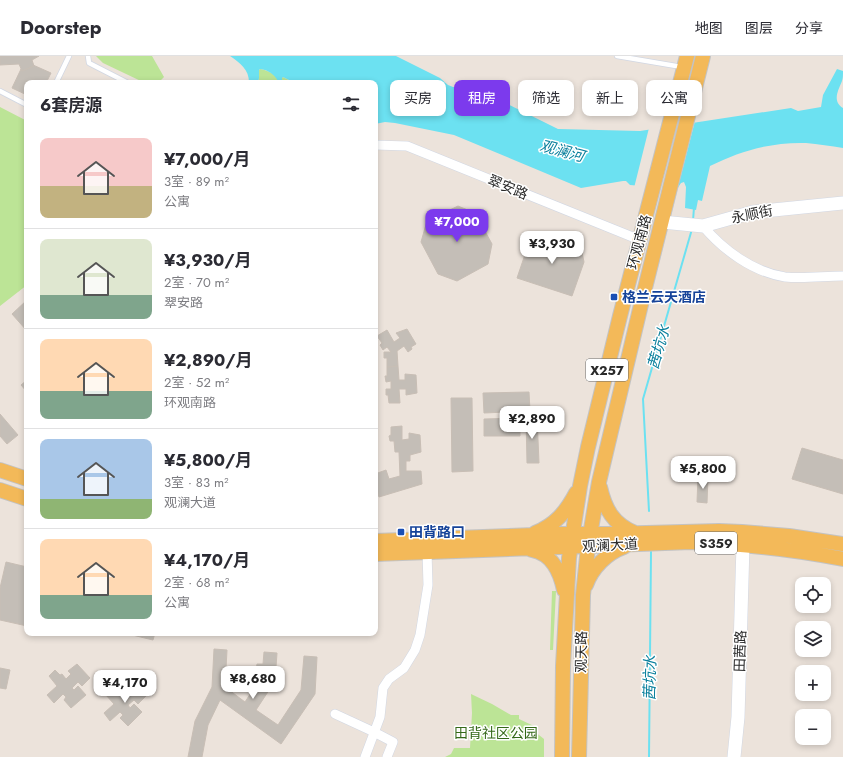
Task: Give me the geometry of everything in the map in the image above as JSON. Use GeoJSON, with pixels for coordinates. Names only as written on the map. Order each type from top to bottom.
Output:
{"type":"FeatureCollection","features":[{"type":"Feature","properties":{"kind":"main road","name":"环观南路"},"geometry":{"type":"LineString","coordinates":[[698,80],[703,56]]}},
{"type":"Feature","properties":{"kind":"main road","name":"环观南路"},"geometry":{"type":"LineString","coordinates":[[680,80],[684,60]]}},
{"type":"Feature","properties":{"kind":"main road","name":"环观南路"},"geometry":{"type":"LineString","coordinates":[[572,540],[580,486],[590,440],[671,116]]}},
{"type":"Feature","properties":{"kind":"main road","name":"环观南路"},"geometry":{"type":"LineString","coordinates":[[589,540],[599,482],[689,116]]}},
{"type":"Feature","properties":{"kind":"main road"},"geometry":{"type":"LineString","coordinates":[[0,470],[24,478]]}},
{"type":"Feature","properties":{"kind":"main road"},"geometry":{"type":"LineString","coordinates":[[583,595],[588,581],[603,560],[613,551],[634,539],[628,530],[615,520],[606,507],[599,482]]}},
{"type":"Feature","properties":{"kind":"main road"},"geometry":{"type":"LineString","coordinates":[[566,607],[563,586],[553,562],[527,542],[564,514],[580,486]]}},
{"type":"Feature","properties":{"kind":"main road"},"geometry":{"type":"LineString","coordinates":[[0,490],[24,498]]}},
{"type":"Feature","properties":{"kind":"main road","name":"观澜大道"},"geometry":{"type":"LineString","coordinates":[[634,539],[693,531],[742,532],[789,536],[843,544]]}},
{"type":"Feature","properties":{"kind":"main road","name":"观澜大道"},"geometry":{"type":"LineString","coordinates":[[378,541],[527,542],[634,539],[743,545],[788,550],[843,559]]}},
{"type":"Feature","properties":{"kind":"main road","name":"观天路"},"geometry":{"type":"LineString","coordinates":[[562,757],[563,666],[566,607],[572,540]]}},
{"type":"Feature","properties":{"kind":"main road","name":"观天路"},"geometry":{"type":"LineString","coordinates":[[579,757],[583,595],[589,540]]}},
{"type":"Feature","properties":{"kind":"main road","name":"观澜大道"},"geometry":{"type":"LineString","coordinates":[[378,554],[427,552],[527,542]]}},
{"type":"Feature","properties":{"kind":"main road"},"geometry":{"type":"LineString","coordinates":[[563,666],[581,666]]}},
{"type":"Feature","properties":{"kind":"street","name":"翠安路"},"geometry":{"type":"LineString","coordinates":[[378,145],[407,146],[640,240]]}},
{"type":"Feature","properties":{"kind":"street","name":"永顺街"},"geometry":{"type":"LineString","coordinates":[[664,216],[696,226],[753,212],[843,203]]}},
{"type":"Feature","properties":{"kind":"street"},"geometry":{"type":"LineString","coordinates":[[696,226],[738,258],[776,274],[794,277],[843,276]]}},
{"type":"Feature","properties":{"kind":"street","name":"田茜路"},"geometry":{"type":"LineString","coordinates":[[734,757],[738,717],[743,545]]}},
{"type":"Feature","properties":{"kind":"street"},"geometry":{"type":"LineString","coordinates":[[365,757],[380,717],[383,688],[389,679],[404,668],[415,650],[420,635],[428,585],[427,552]]}},
{"type":"Feature","properties":{"kind":"street"},"geometry":{"type":"LineString","coordinates":[[335,714],[393,742],[387,757]]}},
{"type":"Feature","properties":{"kind":"lane"},"geometry":{"type":"LineString","coordinates":[[57,80],[69,56]]}},
{"type":"Feature","properties":{"kind":"lane"},"geometry":{"type":"LineString","coordinates":[[88,56],[89,63],[122,80]]}},
{"type":"Feature","properties":{"kind":"lane"},"geometry":{"type":"LineString","coordinates":[[617,56],[684,60]]}},
{"type":"Feature","properties":{"kind":"lane"},"geometry":{"type":"LineString","coordinates":[[0,91],[24,103]]}},
{"type":"Feature","properties":{"kind":"green space"},"geometry":{"type":"Polygon","coordinates":[[[96,56],[152,56],[164,77],[161,80],[139,80],[103,63],[96,56]]]}},
{"type":"Feature","properties":{"kind":"green space"},"geometry":{"type":"Polygon","coordinates":[[[259,70],[268,71],[281,78],[283,77],[289,80],[259,80],[259,70]]]}},
{"type":"Feature","properties":{"kind":"green space"},"geometry":{"type":"Polygon","coordinates":[[[0,107],[24,119],[24,287],[0,306],[0,107]]]}},
{"type":"Feature","properties":{"kind":"green space"},"geometry":{"type":"Polygon","coordinates":[[[552,591],[556,591],[553,650],[550,650],[552,591]]]}},
{"type":"Feature","properties":{"kind":"green space","name":"田背社区公园"},"geometry":{"type":"Polygon","coordinates":[[[471,694],[511,715],[519,715],[519,719],[536,727],[534,731],[544,739],[544,757],[445,757],[451,754],[454,748],[470,748],[472,713],[471,694]]]}},
{"type":"Feature","properties":{"kind":"water","name":"观澜河"},"geometry":{"type":"Polygon","coordinates":[[[230,56],[396,56],[442,80],[390,80],[390,116],[446,116],[446,83],[454,87],[454,116],[510,116],[510,105],[518,109],[518,116],[532,116],[558,129],[640,131],[791,108],[798,111],[821,107],[823,95],[837,69],[843,71],[837,99],[843,108],[843,148],[806,143],[780,144],[756,148],[721,161],[710,166],[702,201],[698,200],[696,210],[685,208],[686,187],[684,182],[681,183],[677,189],[630,185],[626,181],[581,188],[454,135],[395,123],[385,122],[378,123],[378,80],[289,80],[283,77],[282,80],[277,80],[275,76],[266,70],[260,69],[259,80],[249,80],[246,70],[230,56]]]}},
{"type":"Feature","properties":{"kind":"pier"},"geometry":{"type":"Polygon","coordinates":[[[695,121],[677,191],[634,188],[649,128],[695,121]]]}},
{"type":"Feature","properties":{"kind":"building"},"geometry":{"type":"Polygon","coordinates":[[[0,56],[39,56],[32,60],[34,66],[22,71],[19,64],[0,65],[0,56]]]}},
{"type":"Feature","properties":{"kind":"building"},"geometry":{"type":"Polygon","coordinates":[[[33,65],[51,73],[48,80],[24,80],[24,94],[12,88],[21,69],[22,71],[34,66],[33,65]]]}},
{"type":"Feature","properties":{"kind":"building"},"geometry":{"type":"Polygon","coordinates":[[[458,206],[475,213],[492,244],[488,264],[457,281],[438,274],[421,242],[427,221],[458,206]]]}},
{"type":"Feature","properties":{"kind":"building"},"geometry":{"type":"Polygon","coordinates":[[[532,234],[582,252],[584,262],[572,296],[517,278],[532,234]]]}},
{"type":"Feature","properties":{"kind":"building"},"geometry":{"type":"Polygon","coordinates":[[[24,303],[24,328],[12,314],[24,303]]]}},
{"type":"Feature","properties":{"kind":"building"},"geometry":{"type":"Polygon","coordinates":[[[407,329],[416,344],[411,347],[412,349],[408,352],[404,346],[397,351],[398,366],[387,367],[387,358],[384,358],[384,352],[391,352],[387,347],[383,350],[380,345],[382,343],[378,335],[387,330],[394,342],[400,338],[396,333],[407,329]]]}},
{"type":"Feature","properties":{"kind":"building"},"geometry":{"type":"Polygon","coordinates":[[[398,366],[399,380],[405,380],[405,374],[416,375],[417,393],[406,395],[406,389],[399,389],[400,403],[389,403],[388,395],[386,395],[386,389],[391,389],[391,381],[386,382],[385,376],[387,376],[387,367],[398,366]]]}},
{"type":"Feature","properties":{"kind":"building"},"geometry":{"type":"Polygon","coordinates":[[[529,392],[530,411],[484,413],[483,393],[529,392]]]}},
{"type":"Feature","properties":{"kind":"building"},"geometry":{"type":"Polygon","coordinates":[[[451,398],[472,398],[473,471],[452,472],[451,398]]]}},
{"type":"Feature","properties":{"kind":"building"},"geometry":{"type":"Polygon","coordinates":[[[0,414],[18,435],[7,444],[0,436],[0,414]]]}},
{"type":"Feature","properties":{"kind":"building"},"geometry":{"type":"Polygon","coordinates":[[[526,416],[537,416],[539,463],[527,463],[526,416]]]}},
{"type":"Feature","properties":{"kind":"building"},"geometry":{"type":"Polygon","coordinates":[[[520,418],[520,436],[484,436],[484,419],[520,418]]]}},
{"type":"Feature","properties":{"kind":"building"},"geometry":{"type":"Polygon","coordinates":[[[402,426],[402,440],[409,439],[409,433],[420,435],[421,452],[410,455],[410,461],[406,461],[406,471],[421,471],[422,484],[379,497],[378,473],[386,470],[389,479],[400,476],[399,452],[395,452],[394,441],[390,441],[389,436],[391,435],[391,427],[402,426]]]}},
{"type":"Feature","properties":{"kind":"building"},"geometry":{"type":"Polygon","coordinates":[[[802,448],[843,460],[843,494],[792,479],[802,448]]]}},
{"type":"Feature","properties":{"kind":"building"},"geometry":{"type":"Polygon","coordinates":[[[698,477],[708,477],[707,503],[697,502],[698,477]]]}},
{"type":"Feature","properties":{"kind":"building"},"geometry":{"type":"Polygon","coordinates":[[[6,562],[24,566],[24,625],[0,620],[0,588],[6,562]]]}},
{"type":"Feature","properties":{"kind":"building"},"geometry":{"type":"Polygon","coordinates":[[[136,636],[154,636],[153,640],[136,636]]]}},
{"type":"Feature","properties":{"kind":"building"},"geometry":{"type":"Polygon","coordinates":[[[214,649],[227,650],[225,687],[245,702],[262,676],[263,670],[256,670],[257,664],[263,664],[264,652],[277,653],[275,681],[256,710],[278,725],[301,690],[304,656],[317,657],[315,694],[281,744],[220,700],[208,725],[202,757],[188,757],[195,721],[212,687],[214,649]]]}},
{"type":"Feature","properties":{"kind":"building"},"geometry":{"type":"Polygon","coordinates":[[[77,664],[90,678],[82,686],[78,682],[72,688],[74,690],[78,686],[86,695],[71,708],[64,700],[66,697],[63,694],[54,703],[47,695],[57,686],[49,676],[55,670],[60,675],[62,674],[66,679],[71,674],[68,671],[77,664]]]}},
{"type":"Feature","properties":{"kind":"building"},"geometry":{"type":"Polygon","coordinates":[[[0,668],[10,670],[6,689],[0,688],[0,668]]]}},
{"type":"Feature","properties":{"kind":"building"},"geometry":{"type":"Polygon","coordinates":[[[133,682],[146,696],[138,704],[134,700],[128,705],[130,708],[134,704],[142,712],[128,726],[120,718],[123,715],[120,712],[110,721],[104,713],[114,704],[105,694],[112,688],[116,693],[118,692],[122,696],[127,692],[125,689],[133,682]]]}},
{"type":"Feature","properties":{"kind":"waterway","name":"茜坑水"},"geometry":{"type":"LineString","coordinates":[[693,221],[694,207]]}},
{"type":"Feature","properties":{"kind":"waterway","name":"茜坑水"},"geometry":{"type":"LineString","coordinates":[[649,511],[643,399],[692,229]]}},
{"type":"Feature","properties":{"kind":"waterway","name":"茜坑水"},"geometry":{"type":"LineString","coordinates":[[649,757],[651,552]]}},
{"type":"Feature","properties":{"kind":"place","name":"格兰云天酒店"},"geometry":{"type":"Point","coordinates":[614,297]}},
{"type":"Feature","properties":{"kind":"place","name":"田背路口"},"geometry":{"type":"Point","coordinates":[401,532]}}]}
